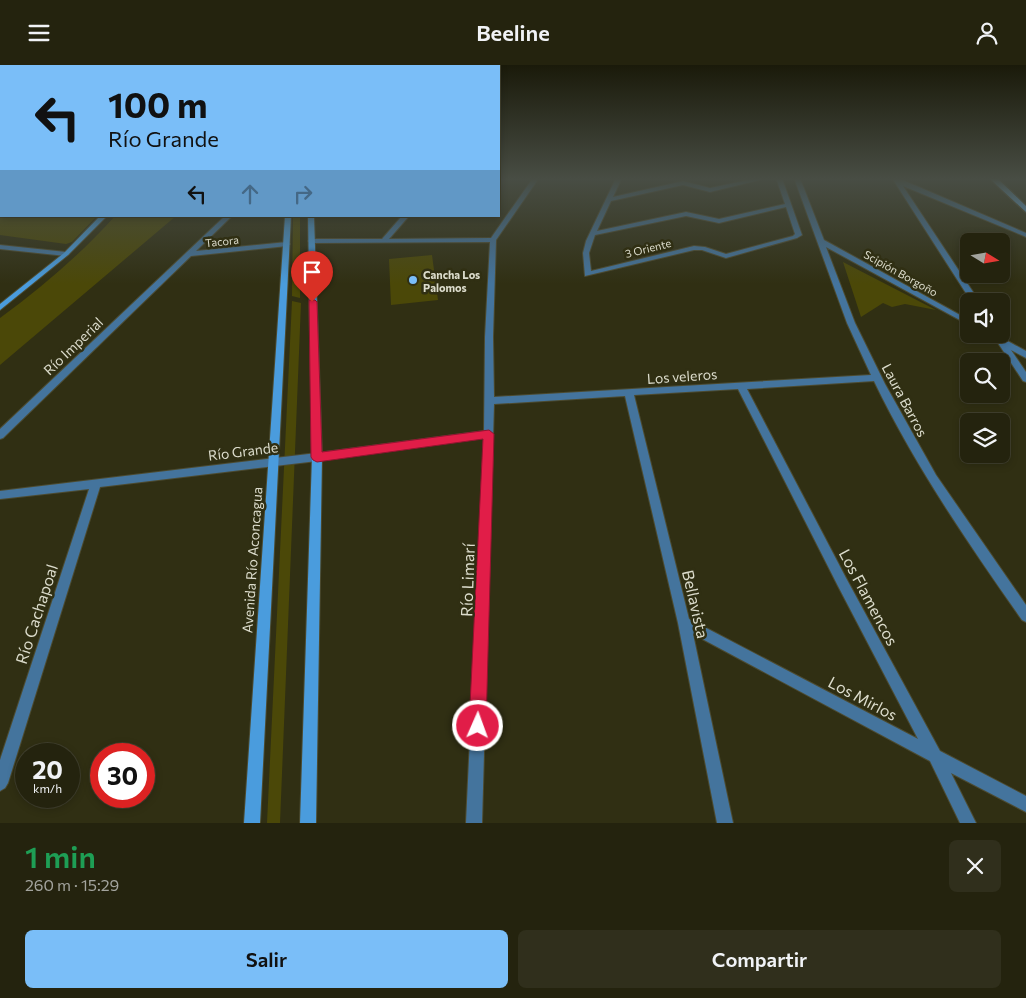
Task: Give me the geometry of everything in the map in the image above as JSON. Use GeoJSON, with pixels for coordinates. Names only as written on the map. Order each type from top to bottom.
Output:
{"type":"FeatureCollection","features":[{"type":"Feature","properties":{"kind":"street"},"geometry":{"type":"LineString","coordinates":[[311,241],[494,240],[512,213]]}},
{"type":"Feature","properties":{"kind":"street"},"geometry":{"type":"LineString","coordinates":[[592,234],[601,213]]}},
{"type":"Feature","properties":{"kind":"street"},"geometry":{"type":"LineString","coordinates":[[592,234],[686,214],[694,214],[711,221],[719,221],[752,213]]}},
{"type":"Feature","properties":{"kind":"street","name":"3 Oriente"},"geometry":{"type":"LineString","coordinates":[[592,234],[586,253],[588,274],[698,247],[726,256],[799,235],[791,213]]}},
{"type":"Feature","properties":{"kind":"street","name":"Laura Barros"},"geometry":{"type":"LineString","coordinates":[[811,213],[851,323],[877,378],[932,478],[1026,616]]}},
{"type":"Feature","properties":{"kind":"street"},"geometry":{"type":"LineString","coordinates":[[918,213],[970,293]]}},
{"type":"Feature","properties":{"kind":"street"},"geometry":{"type":"LineString","coordinates":[[976,213],[1026,235]]}},
{"type":"Feature","properties":{"kind":"street"},"geometry":{"type":"LineString","coordinates":[[0,308],[66,254],[103,217]]}},
{"type":"Feature","properties":{"kind":"street","name":"Río Imperial"},"geometry":{"type":"LineString","coordinates":[[0,435],[228,217]]}},
{"type":"Feature","properties":{"kind":"street","name":"Avenida Río Aconcagua"},"geometry":{"type":"LineString","coordinates":[[252,823],[288,217]]}},
{"type":"Feature","properties":{"kind":"street"},"geometry":{"type":"LineString","coordinates":[[308,823],[317,457],[310,217]]}},
{"type":"Feature","properties":{"kind":"street"},"geometry":{"type":"LineString","coordinates":[[382,241],[405,217]]}},
{"type":"Feature","properties":{"kind":"street","name":"Río Limarí"},"geometry":{"type":"LineString","coordinates":[[474,823],[489,434],[489,337],[494,240]]}},
{"type":"Feature","properties":{"kind":"street","name":"Scipión Borgoño"},"geometry":{"type":"LineString","coordinates":[[822,242],[960,318]]}},
{"type":"Feature","properties":{"kind":"street","name":"Tacora"},"geometry":{"type":"LineString","coordinates":[[189,254],[287,244]]}},
{"type":"Feature","properties":{"kind":"street"},"geometry":{"type":"LineString","coordinates":[[0,247],[66,254]]}},
{"type":"Feature","properties":{"kind":"street"},"geometry":{"type":"LineString","coordinates":[[1002,343],[1026,379]]}},
{"type":"Feature","properties":{"kind":"street"},"geometry":{"type":"LineString","coordinates":[[1007,343],[1026,355]]}},
{"type":"Feature","properties":{"kind":"street","name":"Los veleros"},"geometry":{"type":"LineString","coordinates":[[488,401],[877,378]]}},
{"type":"Feature","properties":{"kind":"street","name":"Los Flamencos"},"geometry":{"type":"LineString","coordinates":[[741,386],[842,582],[935,756],[968,823]]}},
{"type":"Feature","properties":{"kind":"street","name":"Bellavista"},"geometry":{"type":"LineString","coordinates":[[630,393],[684,623],[725,823]]}},
{"type":"Feature","properties":{"kind":"street","name":"Río Grande"},"geometry":{"type":"LineString","coordinates":[[0,495],[274,463],[489,434]]}},
{"type":"Feature","properties":{"kind":"street","name":"Río Cachapoal"},"geometry":{"type":"LineString","coordinates":[[0,783],[96,484]]}},
{"type":"Feature","properties":{"kind":"street","name":"Los Mirlos"},"geometry":{"type":"LineString","coordinates":[[684,623],[1026,804]]}},
{"type":"Feature","properties":{"kind":"shaded area"},"geometry":{"type":"Polygon","coordinates":[[[0,217],[96,217],[72,242],[66,244],[0,235],[0,217]]]}},
{"type":"Feature","properties":{"kind":"shaded area"},"geometry":{"type":"Polygon","coordinates":[[[114,217],[175,217],[0,365],[0,318],[60,270],[114,217]]]}},
{"type":"Feature","properties":{"kind":"shaded area"},"geometry":{"type":"Polygon","coordinates":[[[293,217],[300,217],[300,298],[292,296],[293,217]]]}},
{"type":"Feature","properties":{"kind":"shaded area","name":"Cancha Los Palomos"},"geometry":{"type":"Polygon","coordinates":[[[432,255],[438,300],[391,305],[389,259],[432,255]]]}},
{"type":"Feature","properties":{"kind":"shaded area"},"geometry":{"type":"Polygon","coordinates":[[[843,262],[936,310],[905,304],[892,307],[883,303],[861,317],[843,262]]]}},
{"type":"Feature","properties":{"kind":"shaded area"},"geometry":{"type":"Polygon","coordinates":[[[292,301],[301,303],[280,823],[267,823],[292,301]]]}},
{"type":"Feature","properties":{"kind":"place","name":"Cancha Los Palomos"},"geometry":{"type":"Point","coordinates":[413,280]}},
{"type":"Feature","properties":{"kind":"route"},"geometry":{"type":"LineString","coordinates":[[312,302],[317,457],[489,434],[478,726]]}}]}
